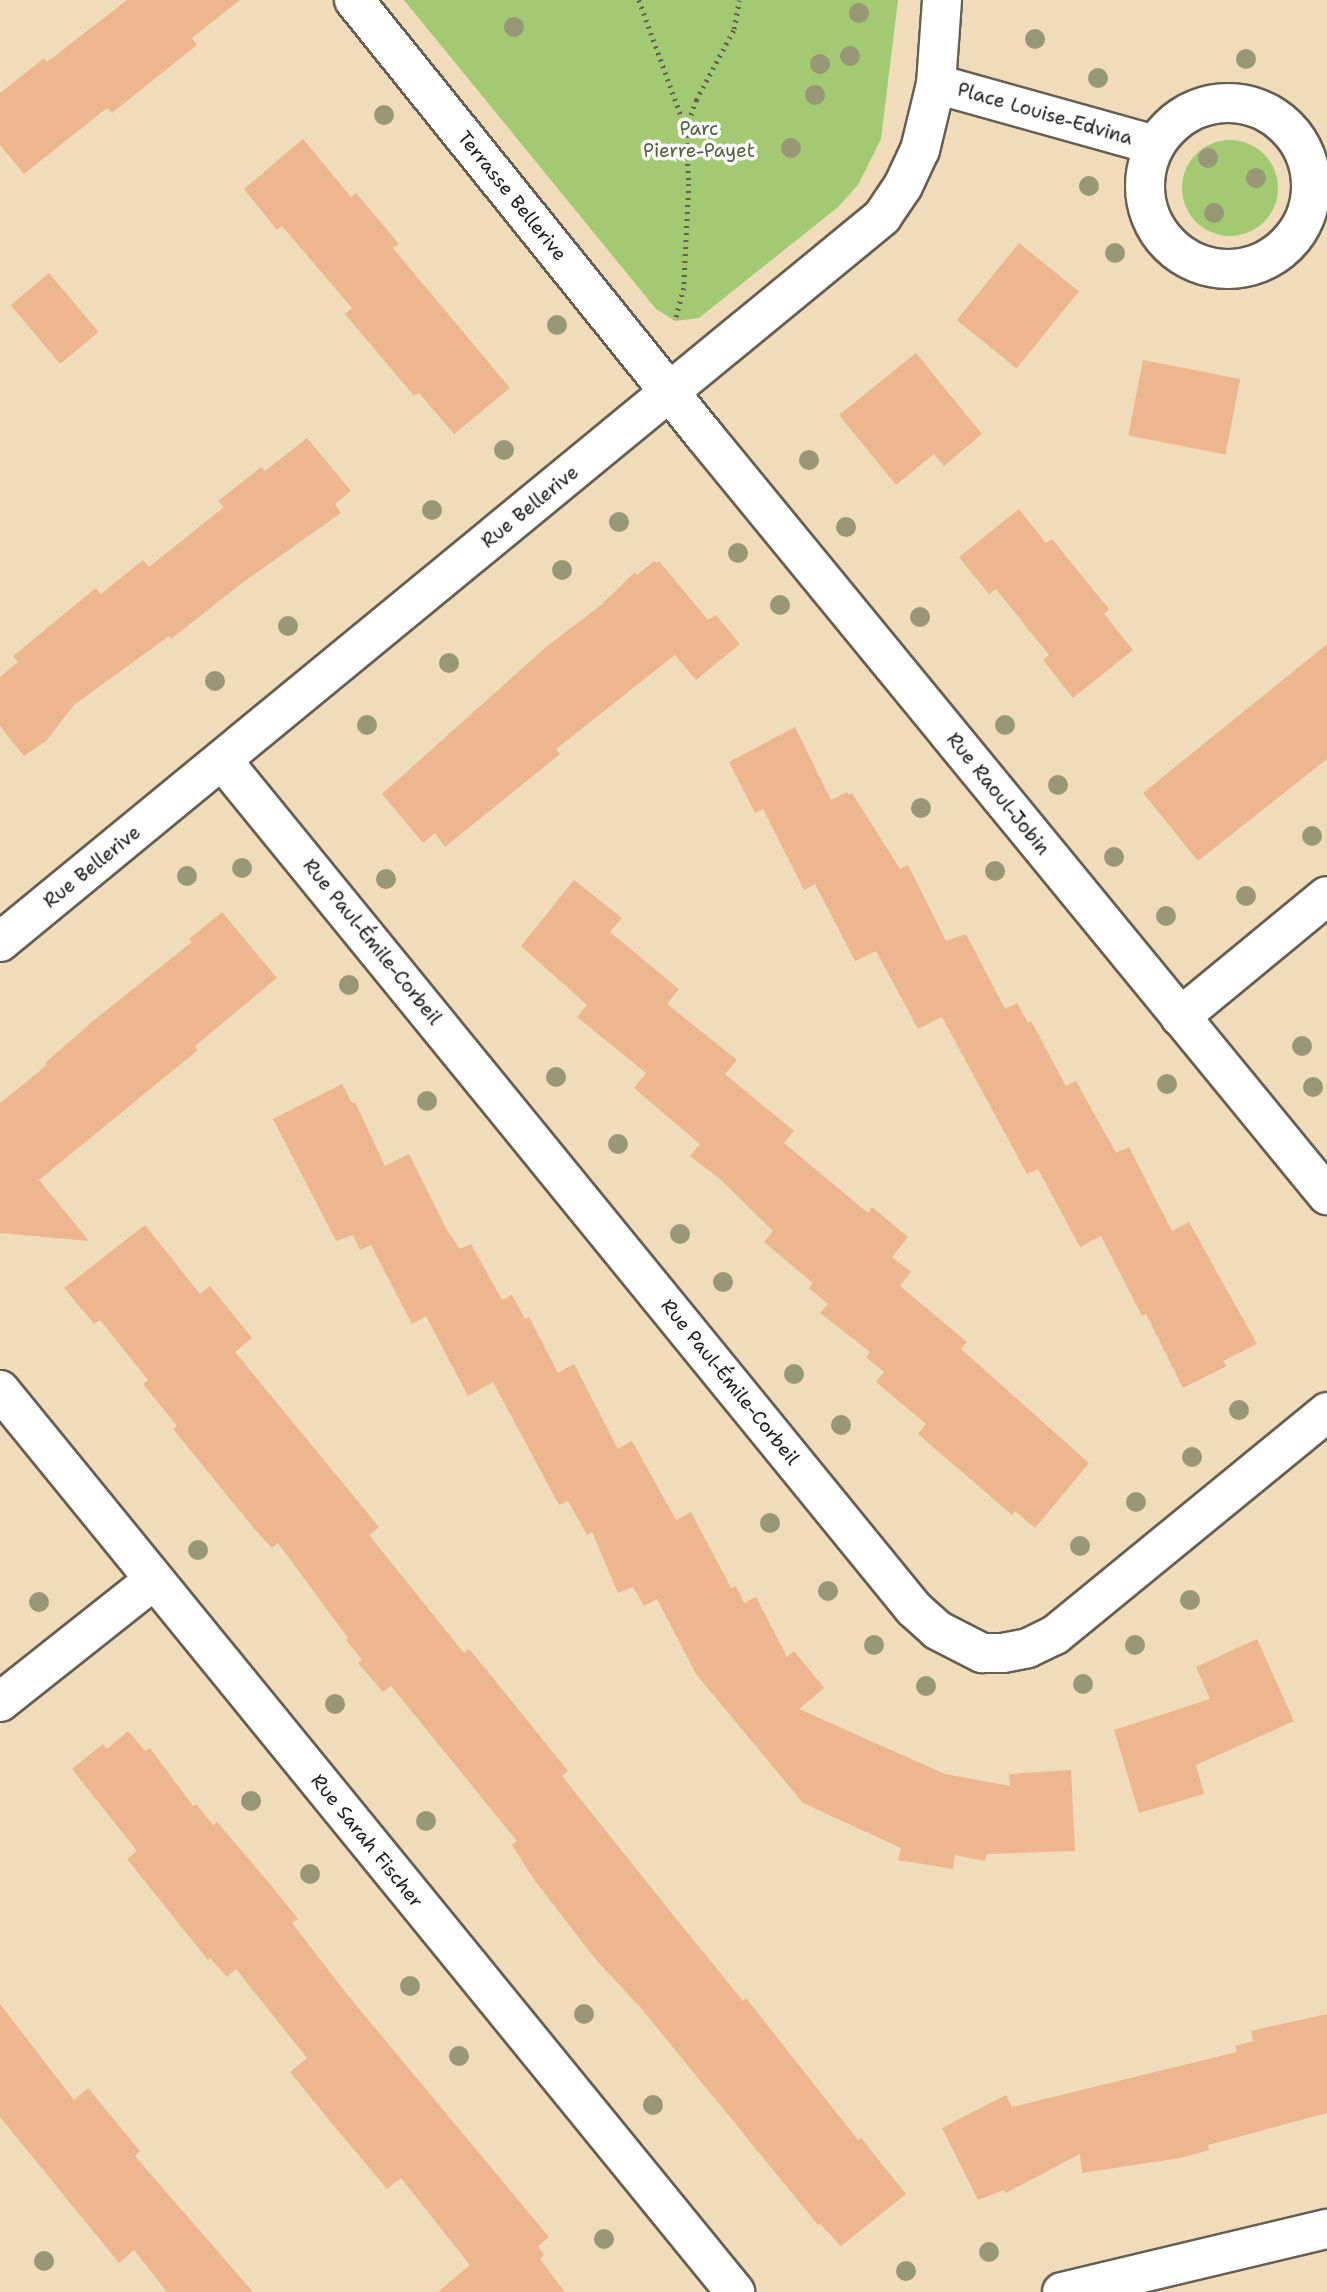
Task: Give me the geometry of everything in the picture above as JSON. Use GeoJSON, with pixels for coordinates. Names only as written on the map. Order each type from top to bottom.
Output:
{"type":"FeatureCollection","features":[{"type":"Feature","properties":{"kind":"street","name":"Terrasse Bellerive"},"geometry":{"type":"LineString","coordinates":[[354,0],[670,393]]}},
{"type":"Feature","properties":{"kind":"street","name":"Rue Bellerive"},"geometry":{"type":"LineString","coordinates":[[0,942],[882,217],[903,186],[920,150],[936,84],[942,0]]}},
{"type":"Feature","properties":{"kind":"street","name":"Place Louise-Edvina"},"geometry":{"type":"LineString","coordinates":[[936,84],[1155,145]]}},
{"type":"Feature","properties":{"kind":"street","name":"Place Louise-Edvina"},"geometry":{"type":"LineString","coordinates":[[1220,102],[1247,104],[1272,114],[1292,132],[1306,156],[1311,182],[1308,209],[1297,233],[1277,254],[1252,266],[1224,269],[1197,263],[1172,248],[1155,226],[1145,199],[1145,172],[1155,145],[1171,124],[1194,109],[1220,102]]}},
{"type":"Feature","properties":{"kind":"street","name":"Rue Raoul-Jobin"},"geometry":{"type":"LineString","coordinates":[[670,393],[1327,1195]]}},
{"type":"Feature","properties":{"kind":"street","name":"Rue Paul-Émile-Corbeil"},"geometry":{"type":"LineString","coordinates":[[222,760],[914,1609],[937,1630],[982,1653],[1003,1653],[1028,1648],[1055,1635],[1327,1412]]}},
{"type":"Feature","properties":{"kind":"street"},"geometry":{"type":"LineString","coordinates":[[1180,1017],[1327,896]]}},
{"type":"Feature","properties":{"kind":"street","name":"Rue Sarah Fischer"},"geometry":{"type":"LineString","coordinates":[[0,1390],[735,2292]]}},
{"type":"Feature","properties":{"kind":"street"},"geometry":{"type":"LineString","coordinates":[[0,1702],[154,1580]]}},
{"type":"Feature","properties":{"kind":"street"},"geometry":{"type":"LineString","coordinates":[[1062,2292],[1138,2283],[1327,2229]]}},
{"type":"Feature","properties":{"kind":"path"},"geometry":{"type":"LineString","coordinates":[[639,0],[686,129],[689,184],[684,288],[675,321]]}},
{"type":"Feature","properties":{"kind":"path"},"geometry":{"type":"LineString","coordinates":[[686,129],[696,100],[734,29],[739,0]]}},
{"type":"Feature","properties":{"kind":"green space","name":"Parc Pierre-Payet"},"geometry":{"type":"Polygon","coordinates":[[[404,0],[898,0],[881,139],[858,185],[838,207],[699,318],[675,321],[656,309],[404,0]]]}},
{"type":"Feature","properties":{"kind":"green space"},"geometry":{"type":"Polygon","coordinates":[[[1230,140],[1248,144],[1264,154],[1274,170],[1278,188],[1274,206],[1264,222],[1248,232],[1230,236],[1212,232],[1196,222],[1186,206],[1182,188],[1186,170],[1196,154],[1212,144],[1230,140]]]}},
{"type":"Feature","properties":{"kind":"building"},"geometry":{"type":"Polygon","coordinates":[[[127,0],[240,0],[192,38],[197,45],[112,113],[107,108],[24,174],[0,145],[0,93],[44,58],[47,62],[127,0]]]}},
{"type":"Feature","properties":{"kind":"building"},"geometry":{"type":"Polygon","coordinates":[[[303,139],[351,197],[356,193],[399,244],[393,248],[510,388],[454,434],[419,393],[414,396],[345,314],[352,308],[282,226],[277,230],[244,189],[303,139]]]}},
{"type":"Feature","properties":{"kind":"building"},"geometry":{"type":"Polygon","coordinates":[[[1019,243],[1079,291],[1017,368],[957,320],[1019,243]]]}},
{"type":"Feature","properties":{"kind":"building"},"geometry":{"type":"Polygon","coordinates":[[[49,273],[98,332],[60,364],[11,305],[49,273]]]}},
{"type":"Feature","properties":{"kind":"building"},"geometry":{"type":"Polygon","coordinates":[[[916,353],[982,434],[944,466],[934,454],[896,485],[839,415],[916,353]]]}},
{"type":"Feature","properties":{"kind":"building"},"geometry":{"type":"Polygon","coordinates":[[[1143,360],[1240,379],[1225,454],[1128,436],[1143,360]]]}},
{"type":"Feature","properties":{"kind":"building"},"geometry":{"type":"Polygon","coordinates":[[[307,438],[351,491],[335,504],[341,513],[242,583],[171,639],[169,636],[74,705],[46,741],[24,756],[0,726],[0,677],[18,662],[13,656],[96,588],[101,594],[143,560],[149,567],[224,507],[218,501],[261,467],[265,471],[307,438]]]}},
{"type":"Feature","properties":{"kind":"building"},"geometry":{"type":"Polygon","coordinates":[[[1019,509],[1046,543],[1052,539],[1109,609],[1104,614],[1133,650],[1073,698],[1043,660],[1049,655],[996,589],[989,594],[959,557],[1019,509]]]}},
{"type":"Feature","properties":{"kind":"building"},"geometry":{"type":"Polygon","coordinates":[[[654,561],[659,561],[708,620],[716,615],[740,644],[696,680],[675,655],[556,749],[560,754],[445,847],[435,833],[423,843],[382,794],[546,647],[601,605],[635,572],[637,575],[654,561]]]}},
{"type":"Feature","properties":{"kind":"building"},"geometry":{"type":"Polygon","coordinates":[[[1327,644],[1327,759],[1198,861],[1143,793],[1327,644]]]}},
{"type":"Feature","properties":{"kind":"building"},"geometry":{"type":"Polygon","coordinates":[[[795,727],[831,800],[847,792],[849,795],[852,793],[900,869],[908,865],[946,941],[966,934],[1005,1009],[1017,1003],[1028,1023],[1031,1021],[1066,1086],[1076,1081],[1116,1153],[1129,1147],[1172,1231],[1189,1222],[1257,1344],[1223,1361],[1227,1366],[1183,1388],[1146,1314],[1142,1316],[1101,1236],[1080,1247],[1038,1169],[1027,1174],[942,1017],[918,1029],[876,951],[855,961],[815,884],[804,890],[763,809],[755,813],[729,762],[795,727]]]}},
{"type":"Feature","properties":{"kind":"building"},"geometry":{"type":"Polygon","coordinates":[[[574,880],[622,918],[610,932],[679,989],[667,1004],[737,1060],[725,1074],[794,1131],[784,1143],[868,1213],[872,1207],[908,1237],[892,1257],[911,1272],[900,1286],[967,1342],[961,1349],[1089,1463],[1035,1528],[1015,1511],[1012,1515],[918,1434],[926,1424],[876,1382],[884,1372],[866,1357],[870,1352],[820,1313],[828,1304],[809,1288],[813,1283],[764,1242],[773,1231],[721,1180],[690,1156],[700,1144],[634,1088],[646,1073],[577,1017],[587,1005],[521,946],[574,880]]]}},
{"type":"Feature","properties":{"kind":"building"},"geometry":{"type":"Polygon","coordinates":[[[222,912],[277,978],[195,1046],[198,1050],[39,1180],[89,1241],[0,1233],[0,1103],[47,1065],[45,1063],[93,1021],[192,942],[189,939],[222,912]]]}},
{"type":"Feature","properties":{"kind":"building"},"geometry":{"type":"Polygon","coordinates":[[[342,1084],[352,1103],[355,1102],[385,1166],[409,1154],[447,1230],[460,1249],[471,1244],[502,1300],[512,1295],[525,1319],[529,1317],[558,1373],[574,1364],[618,1449],[632,1441],[676,1520],[691,1512],[731,1588],[736,1586],[744,1603],[756,1597],[787,1657],[794,1651],[824,1688],[799,1709],[945,1774],[1010,1786],[1009,1774],[1071,1770],[1075,1851],[987,1854],[985,1861],[955,1855],[953,1869],[898,1860],[901,1848],[803,1803],[696,1674],[657,1599],[644,1606],[633,1587],[618,1593],[592,1532],[587,1535],[568,1501],[559,1505],[493,1382],[468,1396],[426,1316],[412,1324],[371,1245],[360,1250],[353,1235],[336,1241],[273,1119],[342,1084]]]}},
{"type":"Feature","properties":{"kind":"building"},"geometry":{"type":"Polygon","coordinates":[[[145,1225],[200,1294],[210,1286],[252,1338],[235,1352],[379,1527],[369,1535],[464,1653],[469,1649],[493,1678],[568,1771],[562,1776],[674,1916],[743,2001],[746,1998],[858,2140],[861,2138],[906,2194],[841,2246],[818,2225],[640,2007],[597,1961],[535,1881],[512,1845],[517,1841],[391,1686],[383,1692],[358,1663],[362,1660],[346,1640],[348,1638],[278,1543],[272,1548],[257,1532],[173,1429],[177,1426],[143,1384],[148,1380],[100,1320],[94,1324],[64,1288],[145,1225]]]}},
{"type":"Feature","properties":{"kind":"building"},"geometry":{"type":"Polygon","coordinates":[[[1257,1639],[1294,1721],[1196,1765],[1204,1794],[1139,1813],[1114,1730],[1210,1699],[1196,1667],[1257,1639]]]}},
{"type":"Feature","properties":{"kind":"building"},"geometry":{"type":"Polygon","coordinates":[[[128,1731],[145,1751],[150,1748],[193,1806],[196,1804],[213,1825],[217,1822],[270,1884],[298,1919],[292,1923],[346,1993],[549,2237],[538,2246],[544,2255],[540,2259],[565,2292],[438,2292],[470,2265],[401,2178],[387,2189],[290,2072],[307,2058],[236,1969],[227,1977],[210,1958],[208,1960],[127,1859],[137,1851],[72,1769],[103,1744],[107,1749],[128,1731]]]}},
{"type":"Feature","properties":{"kind":"building"},"geometry":{"type":"Polygon","coordinates":[[[0,2004],[74,2100],[88,2088],[140,2151],[135,2156],[253,2292],[167,2292],[134,2250],[119,2263],[0,2117],[0,2004]]]}},
{"type":"Feature","properties":{"kind":"building"},"geometry":{"type":"Polygon","coordinates":[[[1327,2014],[1327,2113],[1208,2145],[1209,2150],[1180,2158],[1082,2173],[1080,2154],[1006,2193],[1004,2190],[978,2200],[942,2128],[1006,2095],[1012,2107],[1237,2052],[1235,2046],[1253,2041],[1251,2031],[1327,2014]]]}}]}
